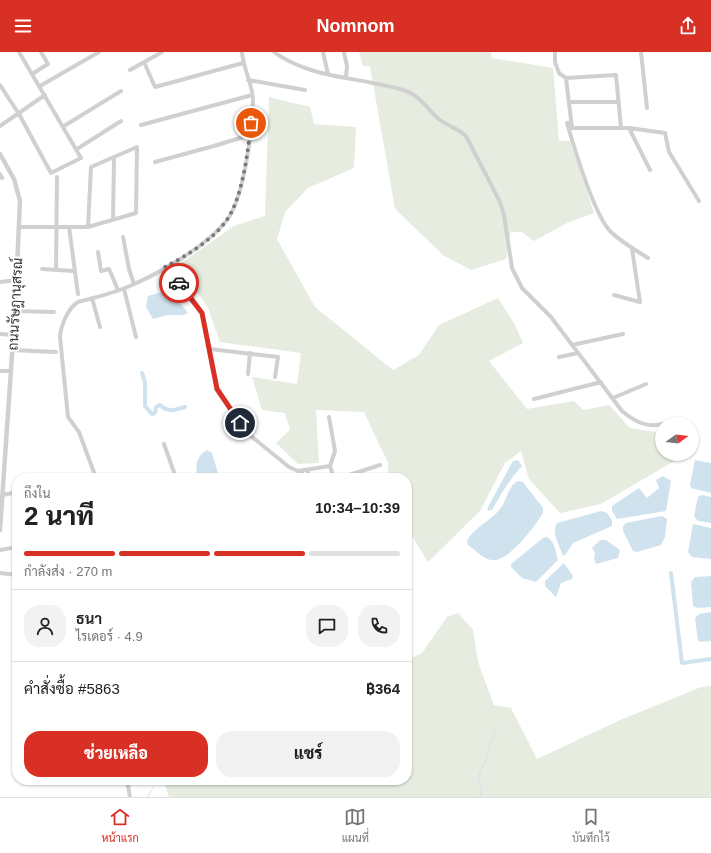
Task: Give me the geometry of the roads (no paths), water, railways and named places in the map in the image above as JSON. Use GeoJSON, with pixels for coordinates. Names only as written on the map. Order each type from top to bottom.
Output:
{"type":"FeatureCollection","features":[{"type":"Feature","properties":{"kind":"street"},"geometry":{"type":"LineString","coordinates":[[0,86],[19,114],[51,174],[82,158],[40,86],[18,52]]}},
{"type":"Feature","properties":{"kind":"street"},"geometry":{"type":"LineString","coordinates":[[32,74],[48,64],[41,52]]}},
{"type":"Feature","properties":{"kind":"street"},"geometry":{"type":"LineString","coordinates":[[40,86],[99,52]]}},
{"type":"Feature","properties":{"kind":"street"},"geometry":{"type":"LineString","coordinates":[[130,70],[162,52]]}},
{"type":"Feature","properties":{"kind":"street"},"geometry":{"type":"LineString","coordinates":[[94,473],[79,432],[68,417],[60,337],[62,328],[72,306],[134,284],[196,250],[228,219],[236,200],[245,170],[250,135],[252,95],[243,63],[242,52]]}},
{"type":"Feature","properties":{"kind":"street"},"geometry":{"type":"LineString","coordinates":[[274,52],[298,65],[328,74],[404,90],[424,102],[439,119],[466,136],[500,202],[504,216],[512,268],[522,288],[551,317],[612,398],[630,418],[647,426],[655,425]]}},
{"type":"Feature","properties":{"kind":"street"},"geometry":{"type":"LineString","coordinates":[[324,52],[328,74]]}},
{"type":"Feature","properties":{"kind":"street"},"geometry":{"type":"LineString","coordinates":[[344,52],[347,66],[346,78]]}},
{"type":"Feature","properties":{"kind":"street"},"geometry":{"type":"LineString","coordinates":[[555,52],[555,62],[559,73],[566,78],[616,75],[621,128]]}},
{"type":"Feature","properties":{"kind":"street"},"geometry":{"type":"LineString","coordinates":[[641,52],[647,108]]}},
{"type":"Feature","properties":{"kind":"street"},"geometry":{"type":"LineString","coordinates":[[144,62],[155,87],[243,63]]}},
{"type":"Feature","properties":{"kind":"street"},"geometry":{"type":"LineString","coordinates":[[566,78],[572,128],[629,128],[665,133],[668,152],[699,201]]}},
{"type":"Feature","properties":{"kind":"street"},"geometry":{"type":"LineString","coordinates":[[248,80],[305,90]]}},
{"type":"Feature","properties":{"kind":"street"},"geometry":{"type":"LineString","coordinates":[[64,126],[121,91]]}},
{"type":"Feature","properties":{"kind":"street"},"geometry":{"type":"LineString","coordinates":[[0,126],[45,95]]}},
{"type":"Feature","properties":{"kind":"street"},"geometry":{"type":"LineString","coordinates":[[141,125],[252,95]]}},
{"type":"Feature","properties":{"kind":"street"},"geometry":{"type":"LineString","coordinates":[[569,102],[619,102]]}},
{"type":"Feature","properties":{"kind":"street"},"geometry":{"type":"LineString","coordinates":[[77,149],[121,121]]}},
{"type":"Feature","properties":{"kind":"street"},"geometry":{"type":"LineString","coordinates":[[571,123],[567,123],[596,206],[609,230],[632,249],[648,258]]}},
{"type":"Feature","properties":{"kind":"street"},"geometry":{"type":"LineString","coordinates":[[629,128],[650,170]]}},
{"type":"Feature","properties":{"kind":"street"},"geometry":{"type":"LineString","coordinates":[[155,162],[250,135]]}},
{"type":"Feature","properties":{"kind":"street"},"geometry":{"type":"LineString","coordinates":[[19,227],[88,227],[136,213],[137,147],[91,167],[88,227]]}},
{"type":"Feature","properties":{"kind":"street","name":"ถนนรัษฎานุสรณ์"},"geometry":{"type":"LineString","coordinates":[[0,154],[14,179],[20,201],[17,280],[2,481],[3,495],[0,529]]}},
{"type":"Feature","properties":{"kind":"street"},"geometry":{"type":"LineString","coordinates":[[113,220],[114,158]]}},
{"type":"Feature","properties":{"kind":"street"},"geometry":{"type":"LineString","coordinates":[[56,270],[57,177]]}},
{"type":"Feature","properties":{"kind":"street"},"geometry":{"type":"LineString","coordinates":[[69,227],[78,294]]}},
{"type":"Feature","properties":{"kind":"street"},"geometry":{"type":"LineString","coordinates":[[123,237],[129,268],[134,284]]}},
{"type":"Feature","properties":{"kind":"street"},"geometry":{"type":"LineString","coordinates":[[614,295],[640,302],[632,249]]}},
{"type":"Feature","properties":{"kind":"street"},"geometry":{"type":"LineString","coordinates":[[98,252],[101,271],[109,269],[118,290]]}},
{"type":"Feature","properties":{"kind":"street"},"geometry":{"type":"LineString","coordinates":[[165,267],[198,305],[202,313],[217,389],[246,432],[289,467],[298,471],[330,466]]}},
{"type":"Feature","properties":{"kind":"street"},"geometry":{"type":"LineString","coordinates":[[42,269],[74,271]]}},
{"type":"Feature","properties":{"kind":"street"},"geometry":{"type":"LineString","coordinates":[[0,282],[17,280]]}},
{"type":"Feature","properties":{"kind":"street"},"geometry":{"type":"LineString","coordinates":[[124,288],[136,337]]}},
{"type":"Feature","properties":{"kind":"street"},"geometry":{"type":"LineString","coordinates":[[92,298],[100,327]]}},
{"type":"Feature","properties":{"kind":"street"},"geometry":{"type":"LineString","coordinates":[[15,311],[54,312]]}},
{"type":"Feature","properties":{"kind":"street"},"geometry":{"type":"LineString","coordinates":[[0,334],[13,335]]}},
{"type":"Feature","properties":{"kind":"street"},"geometry":{"type":"LineString","coordinates":[[572,345],[623,334]]}},
{"type":"Feature","properties":{"kind":"street"},"geometry":{"type":"LineString","coordinates":[[210,349],[278,357],[275,377]]}},
{"type":"Feature","properties":{"kind":"street"},"geometry":{"type":"LineString","coordinates":[[12,350],[56,352]]}},
{"type":"Feature","properties":{"kind":"street"},"geometry":{"type":"LineString","coordinates":[[248,374],[250,353]]}},
{"type":"Feature","properties":{"kind":"street"},"geometry":{"type":"LineString","coordinates":[[560,357],[578,353]]}},
{"type":"Feature","properties":{"kind":"street"},"geometry":{"type":"LineString","coordinates":[[0,371],[11,371]]}},
{"type":"Feature","properties":{"kind":"street"},"geometry":{"type":"LineString","coordinates":[[534,399],[600,382]]}},
{"type":"Feature","properties":{"kind":"street"},"geometry":{"type":"LineString","coordinates":[[612,398],[646,384]]}},
{"type":"Feature","properties":{"kind":"street"},"geometry":{"type":"LineString","coordinates":[[329,417],[335,451],[330,466],[332,473]]}},
{"type":"Feature","properties":{"kind":"street"},"geometry":{"type":"LineString","coordinates":[[164,444],[174,473]]}},
{"type":"Feature","properties":{"kind":"street"},"geometry":{"type":"LineString","coordinates":[[355,473],[380,465]]}},
{"type":"Feature","properties":{"kind":"street"},"geometry":{"type":"LineString","coordinates":[[3,495],[12,493]]}},
{"type":"Feature","properties":{"kind":"street"},"geometry":{"type":"LineString","coordinates":[[0,550],[12,548]]}},
{"type":"Feature","properties":{"kind":"street"},"geometry":{"type":"LineString","coordinates":[[0,573],[12,574]]}},
{"type":"Feature","properties":{"kind":"street"},"geometry":{"type":"LineString","coordinates":[[128,785],[130,797]]}},
{"type":"Feature","properties":{"kind":"water"},"geometry":{"type":"Polygon","coordinates":[[[169,290],[188,313],[184,315],[168,315],[153,319],[146,307],[148,296],[169,290]]]}},
{"type":"Feature","properties":{"kind":"water"},"geometry":{"type":"Polygon","coordinates":[[[207,450],[212,453],[218,473],[197,473],[196,468],[199,458],[207,450]]]}},
{"type":"Feature","properties":{"kind":"water"},"geometry":{"type":"Polygon","coordinates":[[[518,460],[522,466],[506,487],[492,510],[489,511],[487,509],[509,468],[513,461],[518,460]]]}},
{"type":"Feature","properties":{"kind":"water"},"geometry":{"type":"Polygon","coordinates":[[[695,461],[711,463],[711,493],[691,488],[690,484],[695,461]]]}},
{"type":"Feature","properties":{"kind":"water"},"geometry":{"type":"Polygon","coordinates":[[[663,476],[671,481],[666,511],[617,519],[612,511],[612,506],[639,488],[647,498],[659,488],[656,480],[663,476]]]}},
{"type":"Feature","properties":{"kind":"water"},"geometry":{"type":"Polygon","coordinates":[[[518,481],[523,482],[543,508],[543,513],[528,534],[513,549],[499,559],[489,560],[468,545],[467,541],[478,528],[500,509],[512,486],[518,481]]]}},
{"type":"Feature","properties":{"kind":"water"},"geometry":{"type":"Polygon","coordinates":[[[702,495],[711,497],[711,523],[698,521],[694,516],[698,497],[702,495]]]}},
{"type":"Feature","properties":{"kind":"water"},"geometry":{"type":"Polygon","coordinates":[[[601,511],[607,513],[612,520],[612,526],[573,543],[563,556],[555,535],[555,527],[557,523],[601,511]]]}},
{"type":"Feature","properties":{"kind":"water"},"geometry":{"type":"Polygon","coordinates":[[[662,516],[667,519],[665,537],[661,545],[637,552],[633,551],[623,531],[623,526],[626,523],[662,516]]]}},
{"type":"Feature","properties":{"kind":"water"},"geometry":{"type":"Polygon","coordinates":[[[693,524],[711,528],[711,559],[692,557],[688,552],[693,524]]]}},
{"type":"Feature","properties":{"kind":"water"},"geometry":{"type":"Polygon","coordinates":[[[547,537],[554,545],[558,560],[536,582],[522,578],[511,567],[511,564],[543,538],[547,537]]]}},
{"type":"Feature","properties":{"kind":"water"},"geometry":{"type":"Polygon","coordinates":[[[600,540],[606,540],[620,550],[618,558],[596,564],[594,558],[595,553],[592,548],[600,540]]]}},
{"type":"Feature","properties":{"kind":"water"},"geometry":{"type":"Polygon","coordinates":[[[564,563],[573,576],[572,579],[561,583],[556,597],[545,586],[545,581],[564,563]]]}},
{"type":"Feature","properties":{"kind":"water"},"geometry":{"type":"Polygon","coordinates":[[[711,576],[711,607],[698,608],[693,606],[691,582],[695,577],[711,576]]]}},
{"type":"Feature","properties":{"kind":"water"},"geometry":{"type":"Polygon","coordinates":[[[711,612],[711,641],[698,641],[695,618],[699,614],[711,612]]]}},
{"type":"Feature","properties":{"kind":"waterway"},"geometry":{"type":"LineString","coordinates":[[142,373],[145,382],[145,406],[152,414],[155,413],[156,407],[160,405],[169,410],[185,407]]}},
{"type":"Feature","properties":{"kind":"waterway"},"geometry":{"type":"LineString","coordinates":[[671,573],[682,663],[711,659]]}},
{"type":"Feature","properties":{"kind":"waterway"},"geometry":{"type":"LineString","coordinates":[[480,797],[482,791],[478,777],[487,758],[490,743],[497,727]]}},
{"type":"Feature","properties":{"kind":"waterway"},"geometry":{"type":"LineString","coordinates":[[147,797],[154,787]]}}]}
